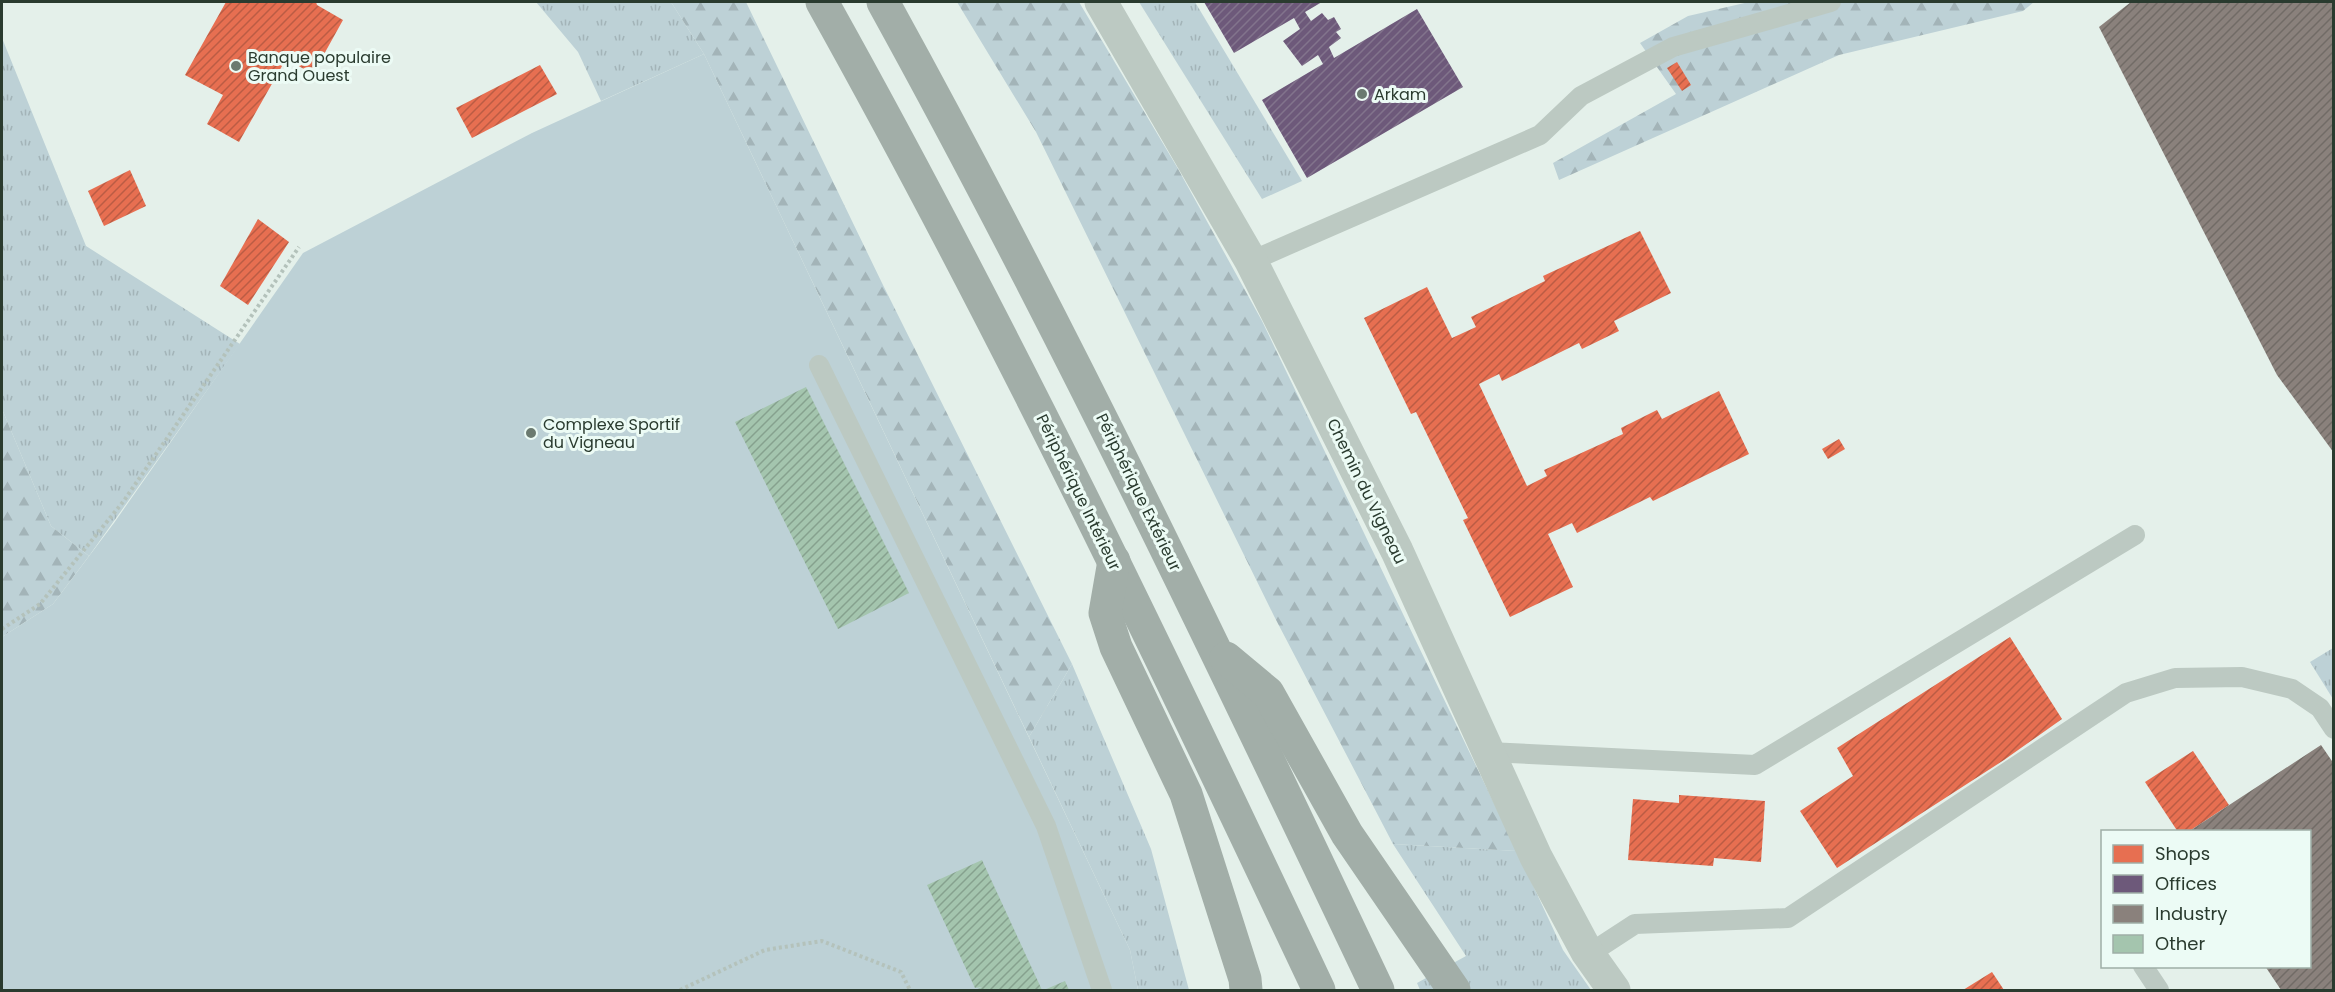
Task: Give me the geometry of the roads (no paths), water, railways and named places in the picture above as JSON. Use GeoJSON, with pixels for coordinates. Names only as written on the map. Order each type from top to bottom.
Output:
{"type":"FeatureCollection","features":[{"type":"Feature","properties":{"kind":"highway","name":"Périphérique Intérieur"},"geometry":{"type":"LineString","coordinates":[[822,2],[970,276],[1113,561],[1319,990]]}},
{"type":"Feature","properties":{"kind":"highway","name":"Périphérique Extérieur"},"geometry":{"type":"LineString","coordinates":[[883,2],[1069,352],[1216,650],[1378,990]]}},
{"type":"Feature","properties":{"kind":"highway"},"geometry":{"type":"LineString","coordinates":[[1113,561],[1105,613],[1116,647],[1186,794],[1246,990]]}},
{"type":"Feature","properties":{"kind":"highway"},"geometry":{"type":"LineString","coordinates":[[1216,650],[1268,693],[1347,834],[1390,900],[1454,990]]}},
{"type":"Feature","properties":{"kind":"street","name":"Chemin du Vigneau"},"geometry":{"type":"LineString","coordinates":[[1101,2],[1251,261],[1397,551],[1536,857],[1589,954],[1614,990]]}},
{"type":"Feature","properties":{"kind":"lane"},"geometry":{"type":"LineString","coordinates":[[1251,261],[1540,135],[1581,96],[1673,47],[1831,2]]}},
{"type":"Feature","properties":{"kind":"lane"},"geometry":{"type":"LineString","coordinates":[[819,365],[1046,826],[1102,990]]}},
{"type":"Feature","properties":{"kind":"lane"},"geometry":{"type":"LineString","coordinates":[[1488,752],[1755,765],[2135,535]]}},
{"type":"Feature","properties":{"kind":"lane"},"geometry":{"type":"LineString","coordinates":[[1589,954],[1635,924],[1788,918],[2126,693],[2175,678],[2242,677],[2292,689],[2320,708],[2334,729]]}},
{"type":"Feature","properties":{"kind":"lane"},"geometry":{"type":"LineString","coordinates":[[2144,968],[2159,990]]}},
{"type":"Feature","properties":{"kind":"place","name":"Banque populaire Grand Ouest"},"geometry":{"type":"Point","coordinates":[236,66]}},
{"type":"Feature","properties":{"kind":"place","name":"Arkam"},"geometry":{"type":"Point","coordinates":[1362,94]}},
{"type":"Feature","properties":{"kind":"place","name":"Complexe Sportif du Vigneau"},"geometry":{"type":"Point","coordinates":[531,433]}}]}
